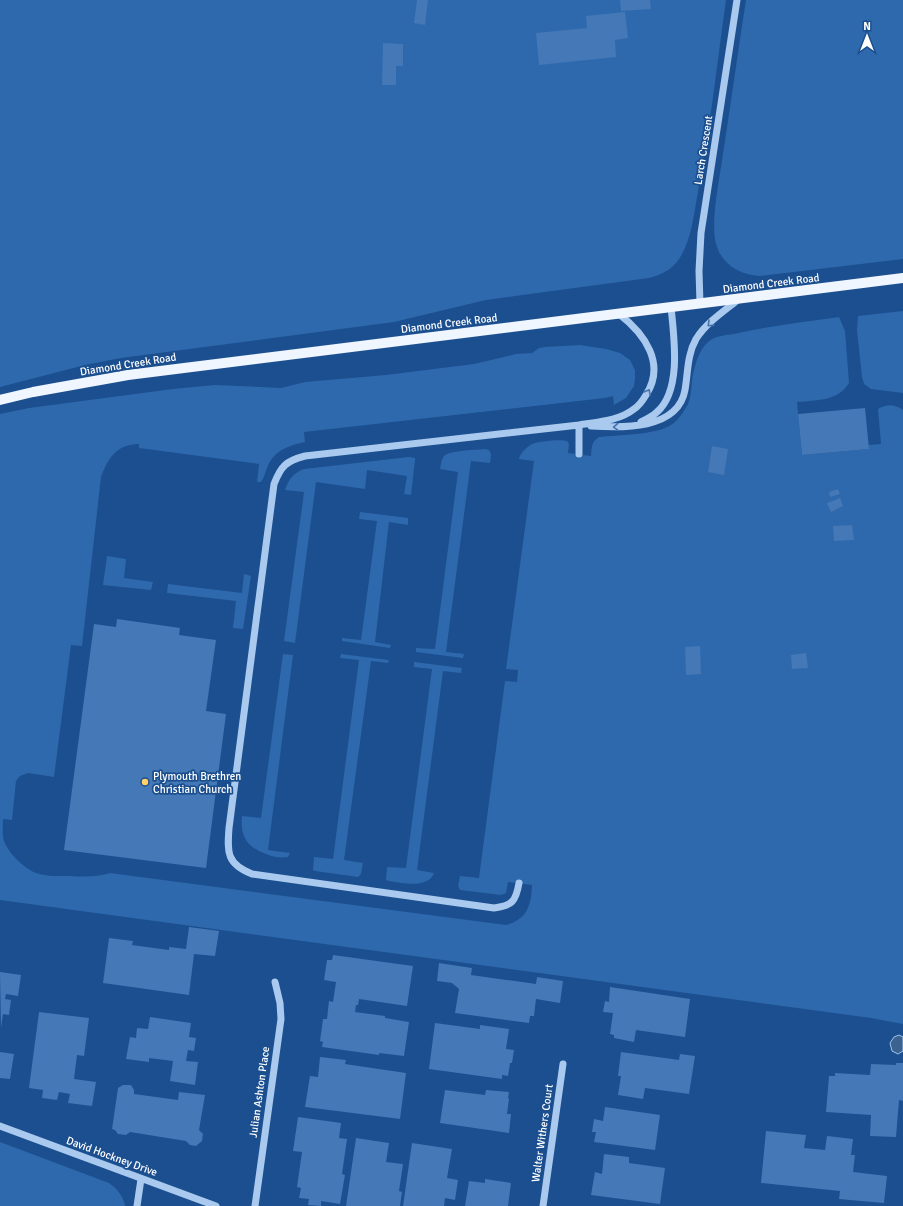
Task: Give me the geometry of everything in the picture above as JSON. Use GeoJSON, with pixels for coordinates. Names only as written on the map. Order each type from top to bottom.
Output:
{"type":"FeatureCollection","features":[{"type":"Feature","properties":{"kind":"main road","name":"Diamond Creek Road"},"geometry":{"type":"LineString","coordinates":[[0,400],[33,392],[128,375],[903,278]]}},
{"type":"Feature","properties":{"kind":"street","name":"Larch Crescent"},"geometry":{"type":"LineString","coordinates":[[700,304],[699,271],[701,233],[737,0]]}},
{"type":"Feature","properties":{"kind":"street"},"geometry":{"type":"LineString","coordinates":[[579,425],[610,427],[632,426],[661,420],[670,414],[677,407],[685,392],[689,357],[697,338],[715,319],[739,299]]}},
{"type":"Feature","properties":{"kind":"street"},"geometry":{"type":"LineString","coordinates":[[632,426],[657,413],[667,398],[670,390],[675,359],[671,307]]}},
{"type":"Feature","properties":{"kind":"street"},"geometry":{"type":"LineString","coordinates":[[519,884],[517,894],[512,902],[504,907],[494,908],[252,874],[240,869],[232,862],[229,853],[229,828],[271,499],[278,473],[284,465],[293,459],[305,456],[579,425],[620,416],[634,409],[644,399],[651,387],[654,374],[654,363],[650,351],[636,328],[619,314]]}},
{"type":"Feature","properties":{"kind":"street"},"geometry":{"type":"LineString","coordinates":[[579,425],[579,454]]}},
{"type":"Feature","properties":{"kind":"street","name":"Julian Ashton Place"},"geometry":{"type":"LineString","coordinates":[[255,1206],[281,1019],[280,1003],[275,982]]}},
{"type":"Feature","properties":{"kind":"street","name":"Walter Withers Court"},"geometry":{"type":"LineString","coordinates":[[543,1206],[563,1064]]}},
{"type":"Feature","properties":{"kind":"street","name":"David Hockney Drive"},"geometry":{"type":"LineString","coordinates":[[0,1126],[216,1206]]}},
{"type":"Feature","properties":{"kind":"street"},"geometry":{"type":"LineString","coordinates":[[137,1206],[141,1179]]}},
{"type":"Feature","properties":{"kind":"shaded area"},"geometry":{"type":"Polygon","coordinates":[[[0,0],[726,0],[706,144],[694,216],[688,240],[679,259],[672,267],[660,275],[649,278],[486,300],[394,322],[121,358],[85,365],[0,387],[0,0]]]}},
{"type":"Feature","properties":{"kind":"shaded area"},"geometry":{"type":"Polygon","coordinates":[[[746,0],[903,0],[903,259],[759,276],[746,274],[739,271],[728,264],[720,253],[717,247],[714,227],[716,201],[746,0]]]}},
{"type":"Feature","properties":{"kind":"shaded area"},"geometry":{"type":"Polygon","coordinates":[[[903,311],[903,393],[871,389],[864,384],[862,377],[857,330],[858,316],[903,311]]]}},
{"type":"Feature","properties":{"kind":"shaded area"},"geometry":{"type":"Polygon","coordinates":[[[839,317],[845,331],[849,383],[838,394],[832,397],[797,402],[802,455],[868,449],[868,445],[881,444],[878,409],[890,405],[903,410],[903,1024],[871,1018],[0,900],[0,414],[29,408],[215,385],[281,388],[305,382],[386,375],[474,364],[516,354],[532,353],[539,348],[545,347],[580,345],[620,353],[630,360],[635,370],[634,386],[626,398],[614,405],[613,396],[304,432],[305,442],[287,447],[278,453],[270,462],[261,482],[257,482],[259,464],[139,448],[139,444],[125,446],[119,449],[110,458],[101,477],[82,646],[71,645],[54,777],[28,773],[20,776],[16,781],[12,820],[3,819],[3,838],[9,851],[27,868],[44,875],[85,877],[110,873],[506,925],[524,915],[531,899],[532,885],[508,882],[506,893],[501,895],[460,890],[458,886],[460,876],[479,878],[505,681],[517,682],[518,670],[506,669],[534,461],[519,459],[521,454],[528,447],[538,442],[560,440],[567,441],[569,444],[568,453],[591,456],[593,443],[599,437],[646,433],[671,425],[683,413],[688,404],[693,374],[700,352],[708,342],[714,338],[786,324],[839,317]]]}},
{"type":"Feature","properties":{"kind":"shaded area"},"geometry":{"type":"Polygon","coordinates":[[[486,449],[490,451],[490,463],[471,461],[446,652],[464,654],[463,658],[416,652],[416,648],[435,649],[458,472],[440,469],[442,459],[447,454],[486,449]]]}},
{"type":"Feature","properties":{"kind":"shaded area"},"geometry":{"type":"Polygon","coordinates":[[[409,457],[415,458],[411,495],[404,494],[407,476],[367,470],[365,489],[316,482],[295,643],[284,641],[304,492],[285,490],[290,480],[297,472],[304,469],[409,457]]]}},
{"type":"Feature","properties":{"kind":"shaded area"},"geometry":{"type":"Polygon","coordinates":[[[360,512],[408,518],[408,525],[389,522],[375,642],[391,645],[390,648],[342,641],[342,638],[361,640],[377,521],[359,519],[360,512]]]}},
{"type":"Feature","properties":{"kind":"shaded area"},"geometry":{"type":"Polygon","coordinates":[[[107,556],[126,559],[124,578],[153,582],[151,590],[103,585],[107,556]]]}},
{"type":"Feature","properties":{"kind":"shaded area"},"geometry":{"type":"Polygon","coordinates":[[[244,574],[251,576],[243,629],[233,628],[236,601],[167,593],[168,584],[242,593],[244,574]]]}},
{"type":"Feature","properties":{"kind":"shaded area"},"geometry":{"type":"Polygon","coordinates":[[[283,654],[293,655],[268,850],[290,853],[288,857],[274,857],[254,848],[246,840],[242,830],[242,816],[261,818],[283,654]]]}},
{"type":"Feature","properties":{"kind":"shaded area"},"geometry":{"type":"Polygon","coordinates":[[[341,654],[389,660],[388,663],[371,661],[344,860],[363,863],[361,874],[358,877],[313,870],[314,857],[333,859],[359,660],[340,658],[341,654]]]}},
{"type":"Feature","properties":{"kind":"shaded area"},"geometry":{"type":"Polygon","coordinates":[[[414,662],[462,668],[461,673],[443,671],[417,870],[434,873],[431,878],[426,881],[414,884],[386,880],[387,867],[406,868],[432,669],[414,667],[414,662]]]}},
{"type":"Feature","properties":{"kind":"shaded area"},"geometry":{"type":"Polygon","coordinates":[[[899,1035],[903,1037],[903,1051],[898,1054],[892,1051],[890,1043],[894,1037],[899,1035]]]}},
{"type":"Feature","properties":{"kind":"shaded area"},"geometry":{"type":"Polygon","coordinates":[[[0,1142],[109,1183],[119,1193],[125,1206],[0,1206],[0,1142]]]}},
{"type":"Feature","properties":{"kind":"building"},"geometry":{"type":"Polygon","coordinates":[[[417,0],[428,0],[425,25],[414,23],[417,0]]]}},
{"type":"Feature","properties":{"kind":"building"},"geometry":{"type":"Polygon","coordinates":[[[620,0],[650,0],[651,9],[621,11],[620,0]]]}},
{"type":"Feature","properties":{"kind":"building"},"geometry":{"type":"Polygon","coordinates":[[[625,12],[628,38],[615,40],[616,57],[539,65],[536,33],[587,28],[586,16],[625,12]]]}},
{"type":"Feature","properties":{"kind":"building"},"geometry":{"type":"Polygon","coordinates":[[[383,43],[403,44],[403,66],[396,66],[396,85],[382,85],[383,43]]]}},
{"type":"Feature","properties":{"kind":"building"},"geometry":{"type":"Polygon","coordinates":[[[865,408],[869,449],[802,455],[798,414],[865,408]]]}},
{"type":"Feature","properties":{"kind":"building"},"geometry":{"type":"Polygon","coordinates":[[[712,446],[728,449],[724,475],[708,472],[712,446]]]}},
{"type":"Feature","properties":{"kind":"building"},"geometry":{"type":"Polygon","coordinates":[[[838,489],[840,494],[830,497],[829,492],[838,489]]]}},
{"type":"Feature","properties":{"kind":"building"},"geometry":{"type":"Polygon","coordinates":[[[840,498],[843,506],[831,512],[827,503],[840,498]]]}},
{"type":"Feature","properties":{"kind":"building"},"geometry":{"type":"Polygon","coordinates":[[[852,525],[854,540],[834,541],[833,526],[852,525]]]}},
{"type":"Feature","properties":{"kind":"building","name":"Plymouth Brethren Christian Church"},"geometry":{"type":"Polygon","coordinates":[[[117,619],[180,628],[179,635],[216,640],[206,711],[226,714],[206,868],[64,850],[94,624],[116,627],[117,619]]]}},
{"type":"Feature","properties":{"kind":"building"},"geometry":{"type":"Polygon","coordinates":[[[700,646],[701,674],[686,675],[685,647],[700,646]]]}},
{"type":"Feature","properties":{"kind":"building"},"geometry":{"type":"Polygon","coordinates":[[[806,653],[808,668],[792,669],[791,655],[806,653]]]}},
{"type":"Feature","properties":{"kind":"building"},"geometry":{"type":"Polygon","coordinates":[[[189,927],[219,931],[215,956],[194,954],[189,995],[103,983],[109,938],[133,941],[132,945],[169,950],[169,947],[186,949],[189,927]]]}},
{"type":"Feature","properties":{"kind":"building"},"geometry":{"type":"Polygon","coordinates":[[[333,955],[413,966],[407,1006],[359,999],[355,1012],[385,1016],[385,1018],[409,1022],[404,1056],[379,1053],[379,1055],[322,1047],[323,1042],[320,1041],[323,1019],[327,1019],[329,1001],[333,1002],[336,982],[324,980],[327,960],[332,960],[333,955]]]}},
{"type":"Feature","properties":{"kind":"building"},"geometry":{"type":"Polygon","coordinates":[[[439,963],[472,968],[471,975],[536,984],[537,977],[563,981],[560,1003],[536,999],[534,1016],[530,1016],[529,1023],[455,1013],[459,989],[452,983],[437,981],[439,963]]]}},
{"type":"Feature","properties":{"kind":"building"},"geometry":{"type":"Polygon","coordinates":[[[0,972],[21,975],[18,996],[6,994],[5,999],[11,1000],[9,1015],[3,1014],[1,1028],[0,972]]]}},
{"type":"Feature","properties":{"kind":"building"},"geometry":{"type":"Polygon","coordinates":[[[610,987],[690,999],[685,1037],[636,1030],[634,1042],[614,1038],[614,1035],[610,1034],[613,1013],[603,1012],[605,1001],[609,1002],[610,987]]]}},
{"type":"Feature","properties":{"kind":"building"},"geometry":{"type":"Polygon","coordinates":[[[39,1012],[89,1018],[84,1056],[77,1055],[74,1079],[96,1082],[92,1106],[68,1103],[70,1094],[59,1092],[57,1100],[42,1098],[43,1090],[29,1088],[39,1012]]]}},
{"type":"Feature","properties":{"kind":"building"},"geometry":{"type":"Polygon","coordinates":[[[150,1017],[191,1023],[189,1037],[196,1038],[194,1051],[188,1050],[186,1061],[198,1062],[195,1085],[170,1081],[173,1061],[149,1058],[149,1062],[126,1059],[130,1037],[136,1038],[137,1028],[148,1029],[150,1017]]]}},
{"type":"Feature","properties":{"kind":"building"},"geometry":{"type":"Polygon","coordinates":[[[435,1023],[480,1029],[480,1025],[509,1029],[506,1049],[514,1050],[508,1076],[502,1075],[502,1079],[429,1069],[435,1023]]]}},
{"type":"Feature","properties":{"kind":"building"},"geometry":{"type":"Polygon","coordinates":[[[0,1052],[14,1054],[10,1079],[0,1078],[0,1052]]]}},
{"type":"Feature","properties":{"kind":"building"},"geometry":{"type":"Polygon","coordinates":[[[621,1052],[679,1060],[680,1054],[695,1056],[689,1094],[645,1088],[643,1099],[618,1095],[621,1076],[618,1076],[621,1052]]]}},
{"type":"Feature","properties":{"kind":"building"},"geometry":{"type":"Polygon","coordinates":[[[320,1057],[346,1060],[345,1064],[406,1073],[400,1119],[305,1107],[310,1076],[318,1077],[320,1057]]]}},
{"type":"Feature","properties":{"kind":"building"},"geometry":{"type":"Polygon","coordinates":[[[896,1063],[903,1063],[903,1101],[899,1100],[896,1137],[870,1136],[871,1115],[826,1112],[829,1076],[835,1076],[835,1073],[870,1075],[871,1064],[896,1065],[896,1063]]]}},
{"type":"Feature","properties":{"kind":"building"},"geometry":{"type":"Polygon","coordinates":[[[123,1085],[131,1085],[134,1090],[134,1094],[178,1100],[179,1092],[205,1095],[199,1130],[203,1134],[202,1141],[196,1146],[190,1145],[186,1141],[130,1132],[126,1135],[118,1134],[112,1129],[118,1088],[123,1085]]]}},
{"type":"Feature","properties":{"kind":"building"},"geometry":{"type":"Polygon","coordinates":[[[445,1090],[485,1095],[486,1090],[509,1092],[507,1114],[511,1114],[509,1133],[440,1123],[445,1090]]]}},
{"type":"Feature","properties":{"kind":"building"},"geometry":{"type":"Polygon","coordinates":[[[605,1107],[660,1115],[655,1150],[594,1142],[596,1132],[592,1132],[594,1119],[603,1121],[605,1107]]]}},
{"type":"Feature","properties":{"kind":"building"},"geometry":{"type":"Polygon","coordinates":[[[298,1117],[341,1123],[339,1138],[347,1139],[342,1174],[345,1175],[340,1204],[321,1201],[321,1206],[308,1205],[309,1199],[299,1198],[301,1188],[297,1187],[302,1152],[293,1151],[298,1117]]]}},
{"type":"Feature","properties":{"kind":"building"},"geometry":{"type":"Polygon","coordinates":[[[766,1131],[806,1135],[804,1148],[825,1150],[827,1136],[853,1139],[851,1155],[855,1155],[853,1172],[887,1176],[884,1203],[839,1199],[840,1191],[761,1183],[766,1131]]]}},
{"type":"Feature","properties":{"kind":"building"},"geometry":{"type":"Polygon","coordinates":[[[356,1138],[389,1143],[386,1162],[403,1164],[399,1191],[402,1192],[400,1206],[346,1206],[356,1138]]]}},
{"type":"Feature","properties":{"kind":"building"},"geometry":{"type":"Polygon","coordinates":[[[412,1143],[452,1149],[447,1178],[458,1180],[455,1200],[445,1198],[444,1206],[403,1206],[412,1143]]]}},
{"type":"Feature","properties":{"kind":"building"},"geometry":{"type":"Polygon","coordinates":[[[604,1154],[629,1157],[629,1163],[665,1168],[660,1204],[591,1195],[595,1172],[602,1174],[604,1154]]]}},
{"type":"Feature","properties":{"kind":"building"},"geometry":{"type":"Polygon","coordinates":[[[485,1179],[511,1183],[508,1206],[465,1206],[469,1181],[485,1183],[485,1179]]]}},
{"type":"Feature","properties":{"kind":"place","name":"Plymouth Brethren Christian Church"},"geometry":{"type":"Point","coordinates":[145,782]}}]}
